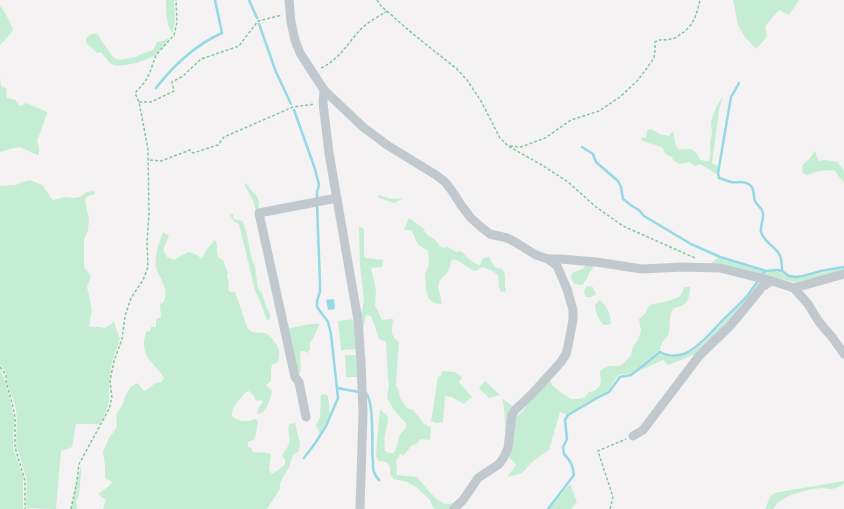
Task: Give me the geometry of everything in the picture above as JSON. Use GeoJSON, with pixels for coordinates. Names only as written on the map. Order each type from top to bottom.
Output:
{"type":"FeatureCollection","features":[{"type":"Feature","properties":{"kind":"street"},"geometry":{"type":"LineString","coordinates":[[289,0],[291,22],[300,53],[324,90],[363,127],[387,145],[445,182],[470,217],[490,234],[507,238],[536,255],[548,259],[596,262],[642,269],[683,267],[720,268],[772,280],[794,288],[808,304],[819,322],[844,354]]}},
{"type":"Feature","properties":{"kind":"street"},"geometry":{"type":"LineString","coordinates":[[324,90],[323,104],[329,153],[358,320],[362,362],[363,413],[360,509]]}},
{"type":"Feature","properties":{"kind":"street"},"geometry":{"type":"LineString","coordinates":[[306,417],[299,382],[295,377],[259,213],[337,198]]}},
{"type":"Feature","properties":{"kind":"street"},"geometry":{"type":"LineString","coordinates":[[454,509],[463,500],[478,478],[499,464],[508,448],[512,416],[515,410],[532,394],[561,362],[566,354],[573,320],[573,310],[567,289],[557,266],[548,259]]}},
{"type":"Feature","properties":{"kind":"street"},"geometry":{"type":"LineString","coordinates":[[794,288],[844,274]]}},
{"type":"Feature","properties":{"kind":"street"},"geometry":{"type":"LineString","coordinates":[[633,436],[643,430],[699,356],[731,325],[762,287],[772,280]]}},
{"type":"Feature","properties":{"kind":"path"},"geometry":{"type":"LineString","coordinates":[[71,509],[79,464],[109,409],[112,398],[110,381],[114,361],[122,339],[125,316],[131,298],[143,280],[148,266],[147,242],[149,215],[149,160],[139,102],[135,93],[145,82],[156,56],[174,35],[177,22],[176,0]]}},
{"type":"Feature","properties":{"kind":"path"},"geometry":{"type":"LineString","coordinates":[[377,0],[381,6],[427,46],[457,69],[467,80],[481,101],[500,138],[508,146],[542,165],[568,182],[596,207],[622,226],[697,259]]}},
{"type":"Feature","properties":{"kind":"path"},"geometry":{"type":"LineString","coordinates":[[508,146],[521,147],[545,138],[571,120],[599,111],[620,97],[638,80],[654,58],[655,42],[660,39],[672,39],[688,29],[697,13],[700,0]]}},
{"type":"Feature","properties":{"kind":"path"},"geometry":{"type":"LineString","coordinates":[[313,72],[326,66],[345,48],[359,30],[387,11]]}},
{"type":"Feature","properties":{"kind":"path"},"geometry":{"type":"LineString","coordinates":[[139,102],[151,102],[174,91],[172,82],[183,76],[202,59],[239,46],[258,21],[290,14]]}},
{"type":"Feature","properties":{"kind":"path"},"geometry":{"type":"LineString","coordinates":[[149,160],[161,161],[190,150],[193,153],[218,145],[224,136],[292,107],[323,104]]}},
{"type":"Feature","properties":{"kind":"path"},"geometry":{"type":"LineString","coordinates":[[0,367],[6,375],[6,381],[14,407],[15,447],[25,481],[25,509]]}},
{"type":"Feature","properties":{"kind":"path"},"geometry":{"type":"LineString","coordinates":[[610,509],[612,497],[598,451],[633,436]]}},
{"type":"Feature","properties":{"kind":"green space"},"geometry":{"type":"Polygon","coordinates":[[[166,0],[174,0],[175,21],[172,33],[167,22],[166,0]]]}},
{"type":"Feature","properties":{"kind":"green space"},"geometry":{"type":"Polygon","coordinates":[[[733,0],[799,0],[789,15],[779,10],[765,26],[767,37],[756,49],[745,37],[738,25],[733,0]]]}},
{"type":"Feature","properties":{"kind":"green space"},"geometry":{"type":"Polygon","coordinates":[[[0,6],[6,14],[13,30],[0,45],[0,6]]]}},
{"type":"Feature","properties":{"kind":"green space"},"geometry":{"type":"Polygon","coordinates":[[[91,34],[96,34],[99,36],[114,58],[120,60],[136,57],[153,50],[157,42],[169,38],[161,49],[152,57],[135,63],[118,66],[112,64],[101,52],[97,53],[86,43],[86,39],[91,34]]]}},
{"type":"Feature","properties":{"kind":"green space"},"geometry":{"type":"Polygon","coordinates":[[[0,77],[1,86],[6,88],[7,98],[15,100],[20,106],[26,103],[47,112],[37,141],[39,155],[22,148],[14,148],[0,152],[0,77]]]}},
{"type":"Feature","properties":{"kind":"green space"},"geometry":{"type":"Polygon","coordinates":[[[723,97],[719,110],[712,163],[718,166],[716,174],[700,164],[695,166],[690,162],[679,164],[664,152],[663,148],[641,140],[641,138],[646,138],[647,130],[651,129],[660,134],[669,136],[672,132],[674,133],[676,146],[679,149],[691,149],[700,159],[709,161],[712,133],[711,123],[717,106],[723,97]]]}},
{"type":"Feature","properties":{"kind":"green space"},"geometry":{"type":"Polygon","coordinates":[[[815,151],[819,161],[825,160],[838,162],[844,172],[844,183],[834,170],[819,171],[807,175],[803,173],[803,164],[815,151]]]}},
{"type":"Feature","properties":{"kind":"green space"},"geometry":{"type":"Polygon","coordinates":[[[30,180],[42,185],[53,200],[65,197],[80,197],[86,192],[94,191],[95,194],[86,197],[85,202],[89,218],[88,230],[84,240],[84,267],[91,276],[87,287],[92,310],[89,326],[105,328],[114,322],[120,339],[112,362],[109,381],[108,405],[100,424],[76,424],[72,447],[61,451],[56,509],[26,508],[27,481],[16,446],[17,418],[15,405],[7,382],[7,375],[0,365],[0,186],[16,185],[30,180]]]}},
{"type":"Feature","properties":{"kind":"green space"},"geometry":{"type":"Polygon","coordinates":[[[246,183],[258,199],[258,212],[256,212],[253,200],[245,186],[246,183]]]}},
{"type":"Feature","properties":{"kind":"green space"},"geometry":{"type":"Polygon","coordinates":[[[378,195],[393,199],[404,198],[394,203],[379,198],[378,195]]]}},
{"type":"Feature","properties":{"kind":"green space"},"geometry":{"type":"Polygon","coordinates":[[[230,214],[233,214],[234,219],[243,221],[255,267],[258,289],[262,293],[270,314],[270,319],[267,320],[255,290],[239,224],[233,220],[230,214]]]}},
{"type":"Feature","properties":{"kind":"green space"},"geometry":{"type":"Polygon","coordinates":[[[409,218],[423,228],[426,234],[434,239],[442,248],[448,247],[456,252],[460,251],[474,263],[480,265],[483,258],[489,257],[495,267],[502,269],[505,274],[506,291],[501,292],[499,288],[498,275],[494,272],[483,267],[475,271],[454,259],[451,261],[448,272],[441,278],[438,286],[441,304],[434,303],[428,298],[426,290],[425,274],[429,262],[428,250],[418,244],[411,230],[404,230],[409,218]]]}},
{"type":"Feature","properties":{"kind":"green space"},"geometry":{"type":"Polygon","coordinates":[[[359,226],[364,229],[365,258],[383,260],[382,267],[371,268],[376,290],[375,305],[382,320],[393,319],[392,335],[399,342],[396,385],[400,398],[407,408],[413,410],[424,424],[431,427],[430,440],[420,439],[417,444],[412,445],[403,456],[401,453],[396,460],[397,475],[417,477],[439,501],[443,503],[451,504],[461,498],[452,509],[434,509],[430,500],[416,487],[407,482],[394,479],[390,474],[390,466],[386,462],[379,461],[376,457],[380,410],[388,417],[384,443],[385,451],[389,453],[395,451],[400,435],[405,429],[406,423],[394,410],[387,398],[389,385],[386,342],[379,339],[371,316],[366,315],[363,330],[361,314],[364,301],[360,266],[359,226]]]}},
{"type":"Feature","properties":{"kind":"green space"},"geometry":{"type":"Polygon","coordinates":[[[163,232],[169,236],[163,250],[167,257],[174,260],[189,252],[202,259],[207,249],[215,240],[218,257],[223,260],[228,273],[228,289],[230,292],[235,292],[248,329],[252,332],[266,333],[273,339],[279,349],[278,362],[272,365],[271,381],[266,385],[272,391],[266,409],[257,414],[259,407],[263,402],[261,400],[256,401],[254,396],[249,391],[244,394],[236,404],[232,413],[232,416],[241,421],[256,419],[258,422],[255,439],[248,442],[248,447],[251,448],[253,452],[271,454],[269,470],[272,474],[285,465],[285,459],[282,456],[289,444],[289,424],[295,423],[300,444],[299,451],[293,455],[289,468],[280,483],[280,489],[267,509],[103,509],[106,500],[98,494],[112,482],[105,478],[103,452],[109,438],[117,427],[116,414],[122,406],[126,394],[131,387],[137,383],[145,391],[154,384],[161,382],[164,378],[145,353],[144,347],[146,332],[150,331],[151,327],[156,327],[156,319],[161,317],[160,304],[163,303],[166,293],[156,269],[157,250],[163,232]]]}},
{"type":"Feature","properties":{"kind":"green space"},"geometry":{"type":"Polygon","coordinates":[[[719,257],[750,268],[764,271],[761,276],[710,264],[719,257]]]}},
{"type":"Feature","properties":{"kind":"green space"},"geometry":{"type":"Polygon","coordinates":[[[586,263],[596,263],[582,285],[575,284],[571,279],[572,273],[584,268],[586,263]]]}},
{"type":"Feature","properties":{"kind":"green space"},"geometry":{"type":"Polygon","coordinates":[[[844,268],[844,270],[797,283],[764,276],[767,273],[776,271],[791,277],[801,278],[844,268]]]}},
{"type":"Feature","properties":{"kind":"green space"},"geometry":{"type":"Polygon","coordinates":[[[760,280],[763,281],[747,302],[698,353],[668,365],[663,360],[637,372],[660,354],[667,357],[677,357],[687,354],[696,348],[709,338],[741,304],[760,280]]]}},
{"type":"Feature","properties":{"kind":"green space"},"geometry":{"type":"Polygon","coordinates":[[[592,286],[596,294],[591,297],[586,297],[584,293],[585,288],[592,286]]]}},
{"type":"Feature","properties":{"kind":"green space"},"geometry":{"type":"Polygon","coordinates":[[[684,287],[690,287],[688,298],[684,305],[675,308],[671,312],[670,329],[660,350],[631,373],[618,375],[608,391],[567,415],[560,412],[549,450],[533,461],[522,473],[507,477],[516,465],[509,457],[515,418],[523,411],[532,398],[550,379],[552,385],[571,399],[585,397],[589,392],[594,391],[599,387],[601,381],[600,371],[607,367],[620,366],[631,356],[633,346],[638,340],[641,331],[639,319],[646,313],[649,305],[677,298],[682,293],[684,287]]]}},
{"type":"Feature","properties":{"kind":"green space"},"geometry":{"type":"Polygon","coordinates":[[[599,300],[604,304],[609,313],[611,323],[609,325],[604,325],[596,311],[595,305],[599,300]]]}},
{"type":"Feature","properties":{"kind":"green space"},"geometry":{"type":"Polygon","coordinates":[[[355,319],[357,349],[341,350],[338,321],[355,319]]]}},
{"type":"Feature","properties":{"kind":"green space"},"geometry":{"type":"Polygon","coordinates":[[[310,324],[320,324],[310,343],[308,353],[301,351],[301,370],[299,374],[286,329],[310,324]]]}},
{"type":"Feature","properties":{"kind":"green space"},"geometry":{"type":"Polygon","coordinates":[[[345,355],[358,355],[359,377],[346,377],[345,355]]]}},
{"type":"Feature","properties":{"kind":"green space"},"geometry":{"type":"Polygon","coordinates":[[[0,370],[4,377],[14,419],[13,447],[23,477],[23,509],[0,509],[0,370]]]}},
{"type":"Feature","properties":{"kind":"green space"},"geometry":{"type":"Polygon","coordinates":[[[442,371],[455,372],[462,377],[459,382],[472,397],[464,404],[452,397],[445,396],[443,422],[437,423],[431,421],[438,377],[441,376],[442,371]]]}},
{"type":"Feature","properties":{"kind":"green space"},"geometry":{"type":"Polygon","coordinates":[[[485,381],[500,395],[489,398],[479,388],[485,381]]]}},
{"type":"Feature","properties":{"kind":"green space"},"geometry":{"type":"Polygon","coordinates":[[[324,394],[328,396],[330,414],[320,434],[316,425],[320,417],[321,395],[324,394]]]}},
{"type":"Feature","properties":{"kind":"green space"},"geometry":{"type":"Polygon","coordinates":[[[502,398],[515,408],[508,433],[505,431],[502,398]]]}},
{"type":"Feature","properties":{"kind":"green space"},"geometry":{"type":"Polygon","coordinates":[[[81,465],[79,494],[76,502],[77,509],[72,509],[74,494],[81,465]]]}},
{"type":"Feature","properties":{"kind":"green space"},"geometry":{"type":"Polygon","coordinates":[[[844,481],[844,484],[836,488],[803,491],[788,496],[777,504],[774,509],[765,509],[770,497],[774,493],[844,481]]]}},
{"type":"Feature","properties":{"kind":"green space"},"geometry":{"type":"Polygon","coordinates":[[[570,484],[577,502],[571,509],[549,509],[570,484]]]}},
{"type":"Feature","properties":{"kind":"water"},"geometry":{"type":"Polygon","coordinates":[[[334,299],[335,309],[328,310],[326,300],[334,299]]]}},
{"type":"Feature","properties":{"kind":"waterway"},"geometry":{"type":"LineString","coordinates":[[156,88],[170,71],[186,56],[203,43],[222,33],[215,0]]}},
{"type":"Feature","properties":{"kind":"waterway"},"geometry":{"type":"LineString","coordinates":[[249,0],[257,18]]}},
{"type":"Feature","properties":{"kind":"waterway"},"geometry":{"type":"LineString","coordinates":[[259,24],[276,72],[291,104]]}},
{"type":"Feature","properties":{"kind":"waterway"},"geometry":{"type":"LineString","coordinates":[[739,83],[731,97],[718,173],[719,178],[731,182],[747,183],[752,188],[755,201],[763,212],[761,232],[765,239],[778,253],[781,259],[782,271]]}},
{"type":"Feature","properties":{"kind":"waterway"},"geometry":{"type":"LineString","coordinates":[[294,110],[315,169],[319,185],[317,199]]}},
{"type":"Feature","properties":{"kind":"waterway"},"geometry":{"type":"LineString","coordinates":[[582,147],[593,154],[596,162],[618,181],[621,187],[623,199],[639,210],[644,216],[691,244],[720,257],[766,271]]}},
{"type":"Feature","properties":{"kind":"waterway"},"geometry":{"type":"LineString","coordinates":[[304,458],[326,426],[338,398],[331,334],[328,322],[317,307],[320,292],[317,204]]}},
{"type":"Feature","properties":{"kind":"waterway"},"geometry":{"type":"LineString","coordinates":[[763,274],[766,271],[777,270],[782,271],[789,276],[796,277],[844,267]]}},
{"type":"Feature","properties":{"kind":"waterway"},"geometry":{"type":"LineString","coordinates":[[548,509],[574,475],[571,464],[564,454],[563,447],[567,439],[565,420],[568,415],[609,392],[620,377],[631,375],[660,352],[666,355],[675,356],[689,352],[704,340],[744,299],[758,281]]}},
{"type":"Feature","properties":{"kind":"waterway"},"geometry":{"type":"LineString","coordinates":[[337,388],[359,392]]}},
{"type":"Feature","properties":{"kind":"waterway"},"geometry":{"type":"LineString","coordinates":[[366,393],[369,398],[372,416],[373,469],[379,480]]}}]}
